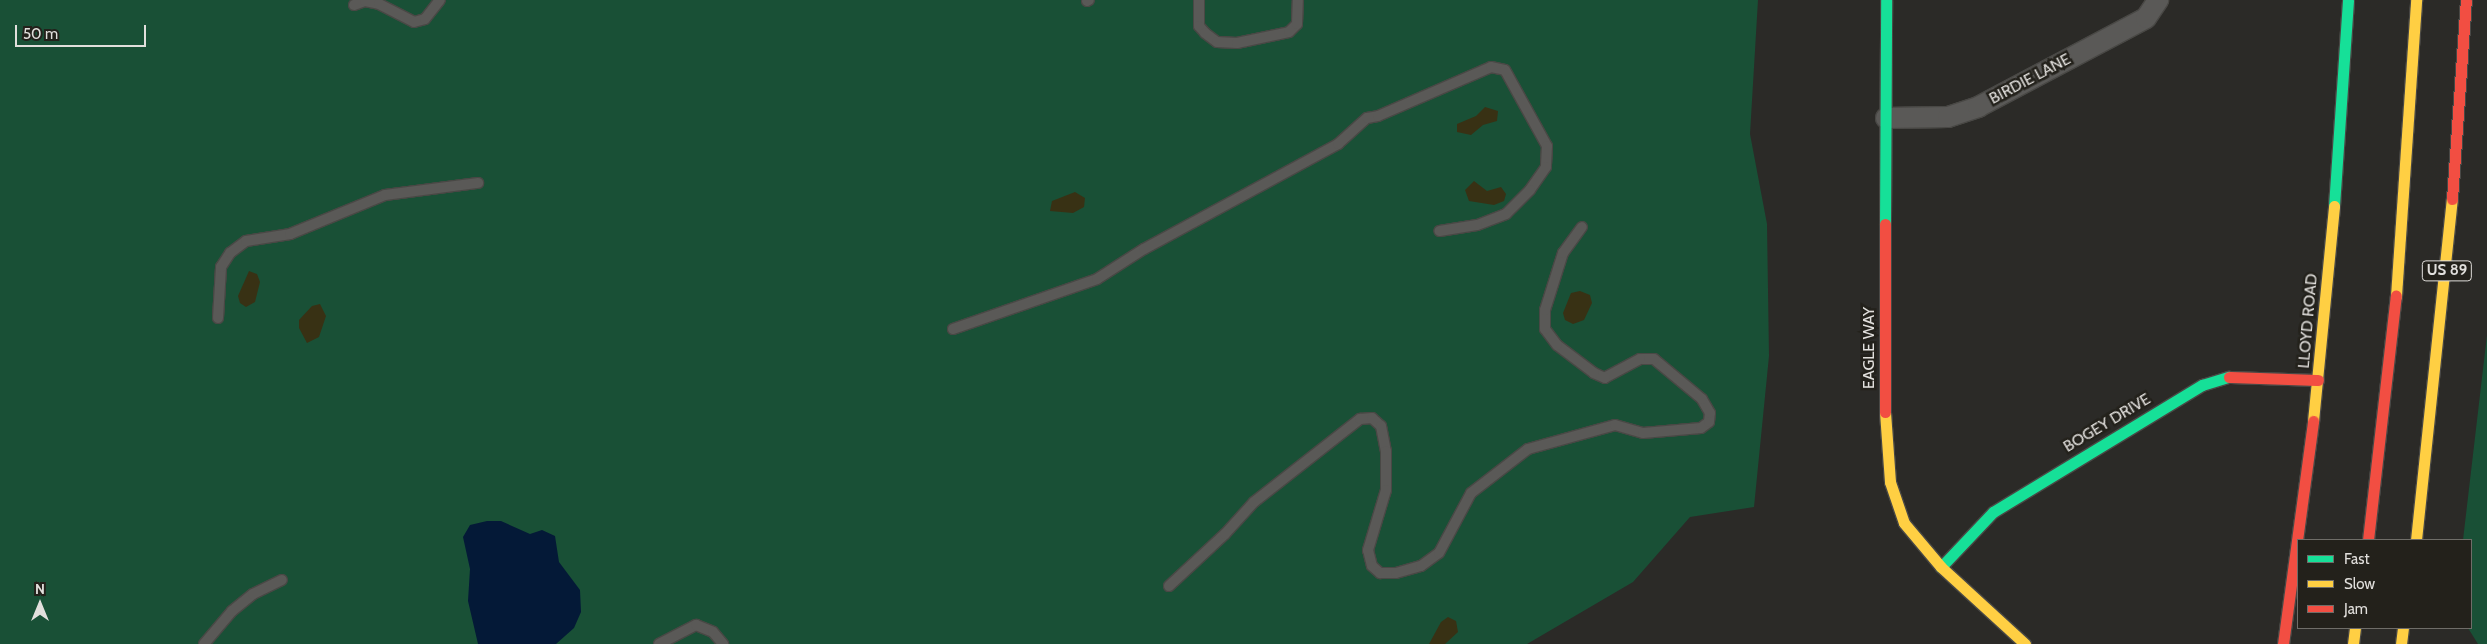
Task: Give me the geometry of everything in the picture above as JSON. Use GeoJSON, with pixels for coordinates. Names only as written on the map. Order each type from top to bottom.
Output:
{"type":"FeatureCollection","features":[{"type":"Feature","properties":{"kind":"main road","name":"EAGLE WAY"},"geometry":{"type":"LineString","coordinates":[[1886,0],[1885,439],[1890,482],[1904,523],[1941,567],[2025,644]]}},
{"type":"Feature","properties":{"kind":"main road","name":"LLOYD ROAD"},"geometry":{"type":"LineString","coordinates":[[2282,644],[2318,380],[2340,139],[2348,0]]}},
{"type":"Feature","properties":{"kind":"main road","name":"US 89"},"geometry":{"type":"LineString","coordinates":[[2368,539],[2392,335],[2405,192],[2416,0]]}},
{"type":"Feature","properties":{"kind":"main road","name":"US 89"},"geometry":{"type":"LineString","coordinates":[[2416,539],[2449,249],[2466,0]]}},
{"type":"Feature","properties":{"kind":"main road","name":"BOGEY DRIVE"},"geometry":{"type":"LineString","coordinates":[[1941,567],[1993,512],[2202,384],[2234,375],[2318,380]]}},
{"type":"Feature","properties":{"kind":"main road"},"geometry":{"type":"LineString","coordinates":[[2353,644],[2355,629]]}},
{"type":"Feature","properties":{"kind":"main road"},"geometry":{"type":"LineString","coordinates":[[2400,644],[2403,629]]}},
{"type":"Feature","properties":{"kind":"street","name":"BIRDIE LANE"},"geometry":{"type":"LineString","coordinates":[[1886,118],[1948,117],[1978,106],[2146,18],[2158,0]]}},
{"type":"Feature","properties":{"kind":"lane"},"geometry":{"type":"LineString","coordinates":[[354,5],[365,1],[379,4],[414,22],[425,19],[440,0]]}},
{"type":"Feature","properties":{"kind":"lane"},"geometry":{"type":"LineString","coordinates":[[1199,0],[1199,26],[1205,34],[1217,42],[1237,43],[1289,32],[1297,24],[1298,0]]}},
{"type":"Feature","properties":{"kind":"lane"},"geometry":{"type":"LineString","coordinates":[[953,329],[1097,279],[1144,249],[1338,144],[1367,118],[1378,116],[1492,67],[1505,70],[1548,146],[1546,167],[1530,190],[1506,214],[1477,225],[1439,231]]}},
{"type":"Feature","properties":{"kind":"lane"},"geometry":{"type":"LineString","coordinates":[[218,318],[221,267],[230,253],[246,241],[290,234],[385,195],[478,183]]}},
{"type":"Feature","properties":{"kind":"lane"},"geometry":{"type":"LineString","coordinates":[[1169,586],[1225,534],[1254,502],[1318,453],[1350,423],[1360,419],[1372,418],[1381,426],[1386,451],[1386,490],[1368,550],[1372,566],[1380,574],[1421,566],[1439,552],[1471,493],[1528,449],[1615,425],[1643,433],[1701,428],[1709,422],[1710,413],[1702,399],[1654,359],[1640,360],[1605,378],[1594,373],[1557,345],[1546,329],[1545,310],[1563,253],[1582,227]]}},
{"type":"Feature","properties":{"kind":"lane"},"geometry":{"type":"LineString","coordinates":[[204,644],[232,611],[252,594],[282,580]]}},
{"type":"Feature","properties":{"kind":"lane"},"geometry":{"type":"LineString","coordinates":[[659,644],[696,625],[713,632],[723,644]]}},
{"type":"Feature","properties":{"kind":"green space"},"geometry":{"type":"Polygon","coordinates":[[[0,0],[1758,0],[1750,134],[1767,224],[1769,356],[1754,507],[1690,517],[1633,582],[1527,644],[0,644],[0,0]]]}},
{"type":"Feature","properties":{"kind":"green space"},"geometry":{"type":"Polygon","coordinates":[[[2487,335],[2487,644],[2478,644],[2469,629],[2472,629],[2472,539],[2463,539],[2487,335]]]}},
{"type":"Feature","properties":{"kind":"sand"},"geometry":{"type":"Polygon","coordinates":[[[1485,107],[1498,111],[1497,121],[1483,125],[1471,135],[1457,132],[1457,124],[1476,116],[1485,107]]]}},
{"type":"Feature","properties":{"kind":"sand"},"geometry":{"type":"Polygon","coordinates":[[[1474,181],[1487,191],[1501,187],[1506,194],[1504,201],[1494,205],[1469,201],[1465,190],[1474,181]]]}},
{"type":"Feature","properties":{"kind":"sand"},"geometry":{"type":"Polygon","coordinates":[[[1075,192],[1085,198],[1084,207],[1073,213],[1050,211],[1052,201],[1075,192]]]}},
{"type":"Feature","properties":{"kind":"sand"},"geometry":{"type":"Polygon","coordinates":[[[249,271],[257,274],[260,282],[255,302],[246,307],[240,303],[238,296],[249,271]]]}},
{"type":"Feature","properties":{"kind":"sand"},"geometry":{"type":"Polygon","coordinates":[[[1580,291],[1590,295],[1592,303],[1584,320],[1573,324],[1565,320],[1563,313],[1571,293],[1580,291]]]}},
{"type":"Feature","properties":{"kind":"sand"},"geometry":{"type":"Polygon","coordinates":[[[320,304],[326,316],[319,337],[307,343],[299,328],[299,320],[312,306],[320,304]]]}},
{"type":"Feature","properties":{"kind":"sand"},"geometry":{"type":"Polygon","coordinates":[[[1448,617],[1456,621],[1458,632],[1445,644],[1429,644],[1441,622],[1448,617]]]}},
{"type":"Feature","properties":{"kind":"water"},"geometry":{"type":"Polygon","coordinates":[[[487,521],[501,521],[530,534],[542,530],[555,536],[559,562],[580,590],[581,612],[574,628],[556,644],[478,644],[468,601],[470,569],[463,537],[470,525],[487,521]]]}},
{"type":"Feature","properties":{"kind":"traffic: fast"},"geometry":{"type":"LineString","coordinates":[[1885,224],[1886,0]]}},
{"type":"Feature","properties":{"kind":"traffic: fast"},"geometry":{"type":"LineString","coordinates":[[2334,206],[2348,0]]}},
{"type":"Feature","properties":{"kind":"traffic: fast"},"geometry":{"type":"LineString","coordinates":[[1941,567],[1993,512],[2202,385],[2229,377]]}},
{"type":"Feature","properties":{"kind":"traffic: slow"},"geometry":{"type":"LineString","coordinates":[[2396,296],[2416,0]]}},
{"type":"Feature","properties":{"kind":"traffic: slow"},"geometry":{"type":"LineString","coordinates":[[2416,539],[2452,199]]}},
{"type":"Feature","properties":{"kind":"traffic: slow"},"geometry":{"type":"LineString","coordinates":[[2313,421],[2334,206]]}},
{"type":"Feature","properties":{"kind":"traffic: slow"},"geometry":{"type":"LineString","coordinates":[[1885,412],[1890,482],[1904,523],[1941,567],[2025,644]]}},
{"type":"Feature","properties":{"kind":"traffic: slow"},"geometry":{"type":"LineString","coordinates":[[2353,644],[2355,629]]}},
{"type":"Feature","properties":{"kind":"traffic: slow"},"geometry":{"type":"LineString","coordinates":[[2401,644],[2403,629]]}},
{"type":"Feature","properties":{"kind":"traffic: jam"},"geometry":{"type":"LineString","coordinates":[[2452,199],[2466,0]]}},
{"type":"Feature","properties":{"kind":"traffic: jam"},"geometry":{"type":"LineString","coordinates":[[1885,224],[1885,412]]}},
{"type":"Feature","properties":{"kind":"traffic: jam"},"geometry":{"type":"LineString","coordinates":[[2368,539],[2396,296]]}},
{"type":"Feature","properties":{"kind":"traffic: jam"},"geometry":{"type":"LineString","coordinates":[[2229,377],[2318,380]]}},
{"type":"Feature","properties":{"kind":"traffic: jam"},"geometry":{"type":"LineString","coordinates":[[2297,539],[2313,421]]}},
{"type":"Feature","properties":{"kind":"traffic: jam"},"geometry":{"type":"LineString","coordinates":[[2283,644],[2297,540]]}}]}
